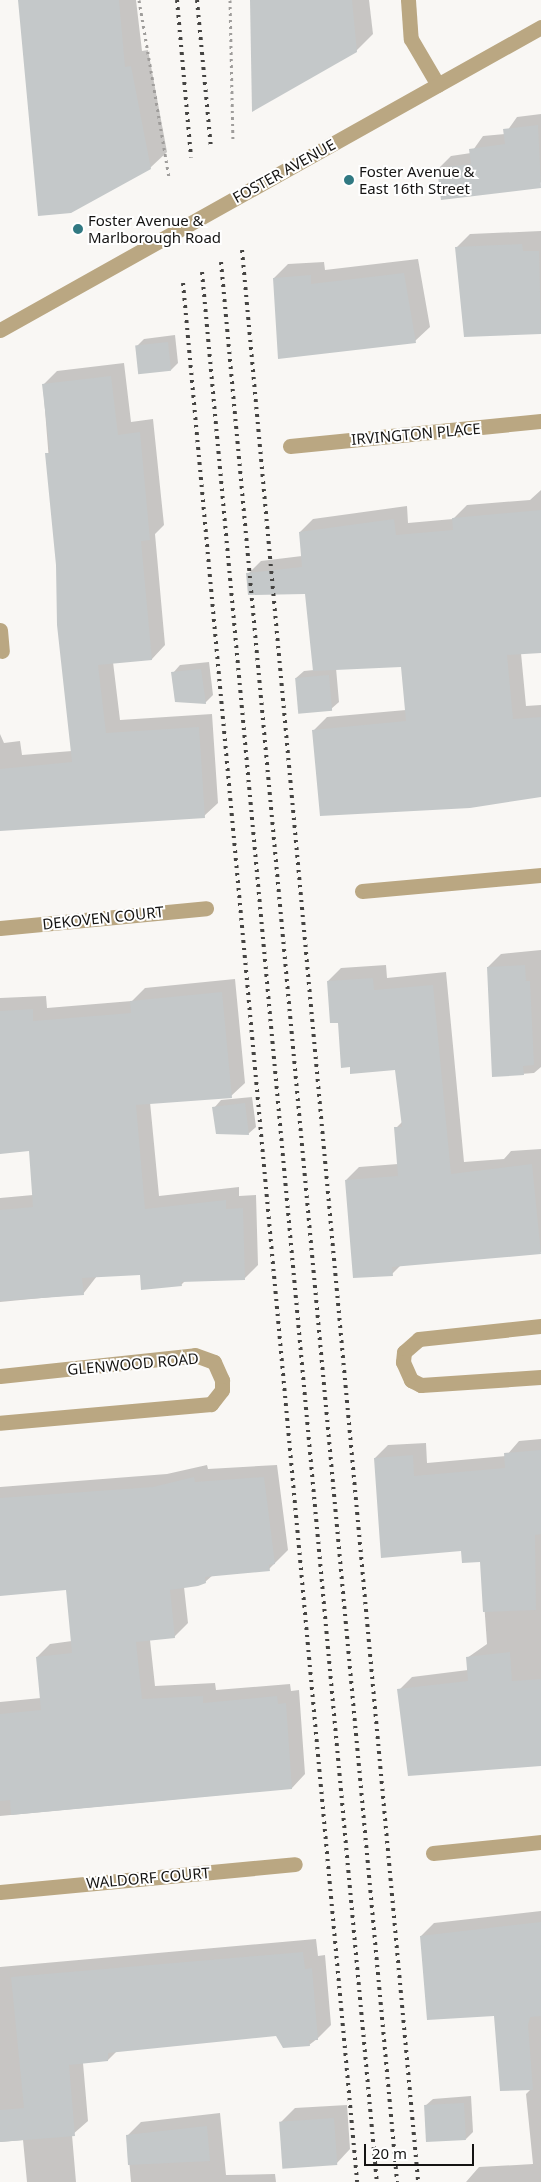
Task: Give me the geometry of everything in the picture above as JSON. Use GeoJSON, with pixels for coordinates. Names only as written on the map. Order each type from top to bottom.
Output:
{"type":"FeatureCollection","features":[{"type":"Feature","properties":{"kind":"street"},"geometry":{"type":"LineString","coordinates":[[408,0],[411,39],[438,85]]}},
{"type":"Feature","properties":{"kind":"street","name":"FOSTER AVENUE"},"geometry":{"type":"LineString","coordinates":[[0,327],[541,27]]}},
{"type":"Feature","properties":{"kind":"street","name":"IRVINGTON PLACE"},"geometry":{"type":"LineString","coordinates":[[290,446],[541,422]]}},
{"type":"Feature","properties":{"kind":"street"},"geometry":{"type":"LineString","coordinates":[[0,630],[2,650]]}},
{"type":"Feature","properties":{"kind":"street"},"geometry":{"type":"LineString","coordinates":[[362,891],[541,875]]}},
{"type":"Feature","properties":{"kind":"street","name":"DEKOVEN COURT"},"geometry":{"type":"LineString","coordinates":[[0,928],[206,908]]}},
{"type":"Feature","properties":{"kind":"street"},"geometry":{"type":"LineString","coordinates":[[541,1326],[419,1339],[404,1352],[403,1362],[411,1380],[422,1385],[541,1376]]}},
{"type":"Feature","properties":{"kind":"street","name":"GLENWOOD ROAD"},"geometry":{"type":"LineString","coordinates":[[0,1376],[195,1355],[214,1362],[222,1380],[222,1390],[211,1404],[0,1422]]}},
{"type":"Feature","properties":{"kind":"street"},"geometry":{"type":"LineString","coordinates":[[433,1852],[541,1842]]}},
{"type":"Feature","properties":{"kind":"street","name":"WALDORF COURT"},"geometry":{"type":"LineString","coordinates":[[0,1892],[295,1864]]}},
{"type":"Feature","properties":{"kind":"path"},"geometry":{"type":"LineString","coordinates":[[139,0],[169,177]]}},
{"type":"Feature","properties":{"kind":"path"},"geometry":{"type":"LineString","coordinates":[[230,0],[233,140]]}},
{"type":"Feature","properties":{"kind":"building"},"geometry":{"type":"Polygon","coordinates":[[[18,0],[119,0],[125,67],[131,66],[151,169],[71,213],[38,216],[18,0]]]}},
{"type":"Feature","properties":{"kind":"building"},"geometry":{"type":"Polygon","coordinates":[[[250,0],[352,0],[357,52],[252,112],[250,0]]]}},
{"type":"Feature","properties":{"kind":"building"},"geometry":{"type":"Polygon","coordinates":[[[538,125],[541,188],[441,200],[437,168],[471,164],[469,149],[505,144],[503,129],[538,125]]]}},
{"type":"Feature","properties":{"kind":"building"},"geometry":{"type":"Polygon","coordinates":[[[522,244],[523,251],[539,251],[541,334],[464,337],[455,247],[522,244]]]}},
{"type":"Feature","properties":{"kind":"building"},"geometry":{"type":"Polygon","coordinates":[[[404,273],[416,343],[278,359],[273,278],[311,275],[311,284],[404,273]]]}},
{"type":"Feature","properties":{"kind":"building"},"geometry":{"type":"Polygon","coordinates":[[[168,342],[171,371],[138,374],[135,345],[168,342]]]}},
{"type":"Feature","properties":{"kind":"building"},"geometry":{"type":"Polygon","coordinates":[[[111,376],[118,435],[140,432],[150,540],[141,541],[152,660],[98,665],[106,733],[199,727],[205,818],[0,831],[0,769],[72,762],[57,625],[56,565],[45,453],[50,453],[42,384],[111,376]]]}},
{"type":"Feature","properties":{"kind":"building"},"geometry":{"type":"Polygon","coordinates":[[[541,510],[541,653],[507,655],[513,719],[541,717],[541,797],[470,808],[320,816],[312,730],[406,721],[401,667],[313,671],[305,594],[248,595],[246,573],[302,567],[299,532],[394,519],[396,535],[453,530],[452,518],[541,510]]]}},
{"type":"Feature","properties":{"kind":"building"},"geometry":{"type":"Polygon","coordinates":[[[201,669],[206,704],[175,702],[171,672],[201,669]]]}},
{"type":"Feature","properties":{"kind":"building"},"geometry":{"type":"Polygon","coordinates":[[[329,675],[332,711],[298,714],[295,678],[329,675]]]}},
{"type":"Feature","properties":{"kind":"building"},"geometry":{"type":"Polygon","coordinates":[[[525,965],[526,981],[530,981],[534,1065],[523,1066],[524,1075],[492,1077],[487,967],[525,965]]]}},
{"type":"Feature","properties":{"kind":"building"},"geometry":{"type":"Polygon","coordinates":[[[373,978],[374,990],[433,985],[451,1174],[532,1164],[541,1254],[392,1267],[393,1276],[353,1278],[345,1180],[398,1176],[394,1127],[402,1127],[395,1070],[350,1074],[350,1067],[341,1068],[338,1023],[330,1023],[327,981],[373,978]]]}},
{"type":"Feature","properties":{"kind":"building"},"geometry":{"type":"Polygon","coordinates":[[[222,992],[232,1098],[136,1105],[145,1209],[226,1200],[226,1209],[243,1208],[245,1280],[181,1282],[182,1286],[141,1290],[140,1275],[82,1278],[84,1295],[0,1301],[0,1210],[33,1207],[29,1151],[0,1154],[0,1011],[33,1009],[33,1021],[131,1013],[130,1001],[222,992]]]}},
{"type":"Feature","properties":{"kind":"building"},"geometry":{"type":"Polygon","coordinates":[[[245,1103],[249,1135],[216,1134],[212,1107],[245,1103]]]}},
{"type":"Feature","properties":{"kind":"building"},"geometry":{"type":"Polygon","coordinates":[[[541,1450],[541,1534],[535,1535],[536,1610],[483,1612],[480,1562],[462,1563],[461,1551],[381,1558],[374,1458],[413,1455],[414,1476],[505,1468],[504,1453],[541,1450]]]}},
{"type":"Feature","properties":{"kind":"building"},"geometry":{"type":"Polygon","coordinates":[[[194,1477],[195,1482],[264,1477],[275,1564],[269,1565],[270,1571],[205,1577],[206,1583],[198,1586],[170,1590],[175,1638],[136,1642],[142,1699],[203,1696],[203,1703],[277,1696],[278,1704],[286,1703],[292,1789],[11,1815],[10,1800],[0,1801],[0,1714],[41,1710],[36,1657],[72,1653],[66,1590],[0,1596],[0,1498],[153,1487],[194,1477]]]}},
{"type":"Feature","properties":{"kind":"building"},"geometry":{"type":"Polygon","coordinates":[[[510,1652],[512,1681],[541,1679],[541,1766],[408,1776],[397,1689],[468,1681],[466,1657],[510,1652]]]}},
{"type":"Feature","properties":{"kind":"building"},"geometry":{"type":"Polygon","coordinates":[[[541,1922],[541,2016],[530,2017],[528,2025],[533,2090],[500,2091],[494,2016],[427,2020],[420,1936],[541,1922]]]}},
{"type":"Feature","properties":{"kind":"building"},"geometry":{"type":"Polygon","coordinates":[[[303,1952],[305,1969],[312,1968],[318,2040],[309,2040],[310,2046],[283,2048],[276,2036],[108,2053],[108,2061],[69,2065],[75,2136],[0,2142],[0,2110],[24,2108],[11,1977],[303,1952]]]}},
{"type":"Feature","properties":{"kind":"building"},"geometry":{"type":"Polygon","coordinates":[[[464,2103],[466,2140],[426,2142],[424,2105],[464,2103]]]}},
{"type":"Feature","properties":{"kind":"building"},"geometry":{"type":"Polygon","coordinates":[[[334,2118],[337,2165],[282,2169],[279,2122],[334,2118]]]}},
{"type":"Feature","properties":{"kind":"building"},"geometry":{"type":"Polygon","coordinates":[[[207,2126],[210,2161],[128,2165],[126,2135],[207,2126]]]}},
{"type":"Feature","properties":{"kind":"railway"},"geometry":{"type":"LineString","coordinates":[[177,0],[191,157]]}},
{"type":"Feature","properties":{"kind":"railway"},"geometry":{"type":"LineString","coordinates":[[197,0],[211,147]]}},
{"type":"Feature","properties":{"kind":"railway"},"geometry":{"type":"LineString","coordinates":[[242,250],[418,2182]]}},
{"type":"Feature","properties":{"kind":"railway"},"geometry":{"type":"LineString","coordinates":[[221,262],[397,2182]]}},
{"type":"Feature","properties":{"kind":"railway"},"geometry":{"type":"LineString","coordinates":[[202,272],[377,2182]]}},
{"type":"Feature","properties":{"kind":"railway"},"geometry":{"type":"LineString","coordinates":[[183,283],[357,2182]]}},
{"type":"Feature","properties":{"kind":"place","name":"Foster Avenue & East 16th Street"},"geometry":{"type":"Point","coordinates":[349,180]}},
{"type":"Feature","properties":{"kind":"place","name":"Foster Avenue & Marlborough Road"},"geometry":{"type":"Point","coordinates":[78,229]}}]}
